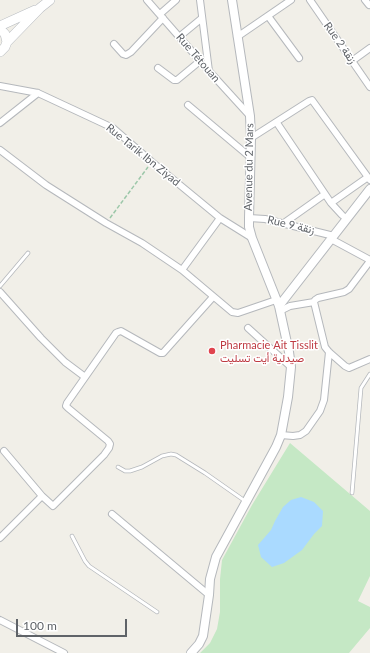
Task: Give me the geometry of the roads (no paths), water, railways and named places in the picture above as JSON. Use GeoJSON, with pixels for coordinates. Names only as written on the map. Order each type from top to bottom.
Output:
{"type":"FeatureCollection","features":[{"type":"Feature","properties":{"kind":"main road"},"geometry":{"type":"LineString","coordinates":[[0,52],[5,47],[7,42],[40,8],[50,0]]}},
{"type":"Feature","properties":{"kind":"main road"},"geometry":{"type":"LineString","coordinates":[[0,26],[40,8]]}},
{"type":"Feature","properties":{"kind":"main road"},"geometry":{"type":"LineString","coordinates":[[0,29],[5,34],[7,42]]}},
{"type":"Feature","properties":{"kind":"street","name":"Rue Tétouan"},"geometry":{"type":"LineString","coordinates":[[147,0],[250,116]]}},
{"type":"Feature","properties":{"kind":"street"},"geometry":{"type":"LineString","coordinates":[[114,44],[123,54],[126,55],[131,52],[176,0]]}},
{"type":"Feature","properties":{"kind":"street"},"geometry":{"type":"LineString","coordinates":[[200,0],[209,71]]}},
{"type":"Feature","properties":{"kind":"street","name":"Avenue du 2 Mars"},"geometry":{"type":"LineString","coordinates":[[191,653],[199,644],[203,636],[210,595],[210,579],[216,557],[276,447],[281,435],[288,397],[291,367],[288,346],[278,304],[252,238],[248,218],[251,138],[250,116],[232,0]]}},
{"type":"Feature","properties":{"kind":"street"},"geometry":{"type":"LineString","coordinates":[[237,37],[291,0]]}},
{"type":"Feature","properties":{"kind":"street","name":"Rue 2 زنقة"},"geometry":{"type":"LineString","coordinates":[[310,0],[370,87]]}},
{"type":"Feature","properties":{"kind":"street"},"geometry":{"type":"LineString","coordinates":[[268,16],[299,58]]}},
{"type":"Feature","properties":{"kind":"street"},"geometry":{"type":"LineString","coordinates":[[179,37],[202,18]]}},
{"type":"Feature","properties":{"kind":"street"},"geometry":{"type":"LineString","coordinates":[[352,61],[370,48]]}},
{"type":"Feature","properties":{"kind":"street"},"geometry":{"type":"LineString","coordinates":[[158,68],[174,80],[177,80],[200,61]]}},
{"type":"Feature","properties":{"kind":"street","name":"Rue Tarik Ibn Ziyad"},"geometry":{"type":"LineString","coordinates":[[0,86],[38,93],[112,128],[220,218],[252,238]]}},
{"type":"Feature","properties":{"kind":"street"},"geometry":{"type":"LineString","coordinates":[[0,123],[38,93]]}},
{"type":"Feature","properties":{"kind":"street"},"geometry":{"type":"LineString","coordinates":[[251,138],[312,100],[369,178],[331,203]]}},
{"type":"Feature","properties":{"kind":"street"},"geometry":{"type":"LineString","coordinates":[[188,105],[250,157]]}},
{"type":"Feature","properties":{"kind":"street"},"geometry":{"type":"LineString","coordinates":[[276,122],[331,203],[347,219]]}},
{"type":"Feature","properties":{"kind":"street"},"geometry":{"type":"LineString","coordinates":[[0,150],[46,185],[106,223],[142,243],[182,270],[228,310],[234,313],[278,304],[290,306],[314,302],[318,298],[344,292],[349,289],[370,260],[332,238]]}},
{"type":"Feature","properties":{"kind":"street"},"geometry":{"type":"LineString","coordinates":[[278,304],[292,289],[369,192]]}},
{"type":"Feature","properties":{"kind":"street"},"geometry":{"type":"LineString","coordinates":[[284,223],[325,194]]}},
{"type":"Feature","properties":{"kind":"street"},"geometry":{"type":"LineString","coordinates":[[182,270],[220,218]]}},
{"type":"Feature","properties":{"kind":"street","name":"Rue 9 زنقة"},"geometry":{"type":"LineString","coordinates":[[248,218],[264,219],[284,223],[332,238]]}},
{"type":"Feature","properties":{"kind":"street"},"geometry":{"type":"LineString","coordinates":[[0,292],[50,348],[65,362],[85,377]]}},
{"type":"Feature","properties":{"kind":"street"},"geometry":{"type":"LineString","coordinates":[[4,451],[42,496],[53,506],[110,448],[110,444],[108,442],[66,406],[116,333],[121,331],[160,353],[163,352],[213,297]]}},
{"type":"Feature","properties":{"kind":"street"},"geometry":{"type":"LineString","coordinates":[[314,302],[325,347],[329,352],[349,368],[370,359]]}},
{"type":"Feature","properties":{"kind":"street"},"geometry":{"type":"LineString","coordinates":[[248,328],[291,367]]}},
{"type":"Feature","properties":{"kind":"street"},"geometry":{"type":"LineString","coordinates":[[281,435],[293,436],[306,432],[320,411],[324,400],[329,352]]}},
{"type":"Feature","properties":{"kind":"street"},"geometry":{"type":"LineString","coordinates":[[0,538],[42,496]]}},
{"type":"Feature","properties":{"kind":"street"},"geometry":{"type":"LineString","coordinates":[[112,514],[210,595]]}},
{"type":"Feature","properties":{"kind":"street"},"geometry":{"type":"LineString","coordinates":[[0,620],[64,653]]}},
{"type":"Feature","properties":{"kind":"lane"},"geometry":{"type":"LineString","coordinates":[[0,286],[28,253]]}},
{"type":"Feature","properties":{"kind":"lane"},"geometry":{"type":"LineString","coordinates":[[352,493],[361,388],[370,374]]}},
{"type":"Feature","properties":{"kind":"lane"},"geometry":{"type":"LineString","coordinates":[[118,466],[125,471],[130,472],[167,454],[176,455],[205,473],[246,502]]}},
{"type":"Feature","properties":{"kind":"lane"},"geometry":{"type":"LineString","coordinates":[[72,536],[89,566],[157,612]]}},
{"type":"Feature","properties":{"kind":"water"},"geometry":{"type":"Polygon","coordinates":[[[301,497],[314,502],[323,511],[322,526],[302,550],[284,563],[272,567],[261,557],[258,545],[271,530],[283,507],[291,500],[301,497]]]}},
{"type":"Feature","properties":{"kind":"place","name":"Pharmacie Ait Tisslit صيدلية أيت تسليت"},"geometry":{"type":"Point","coordinates":[212,351]}}]}
